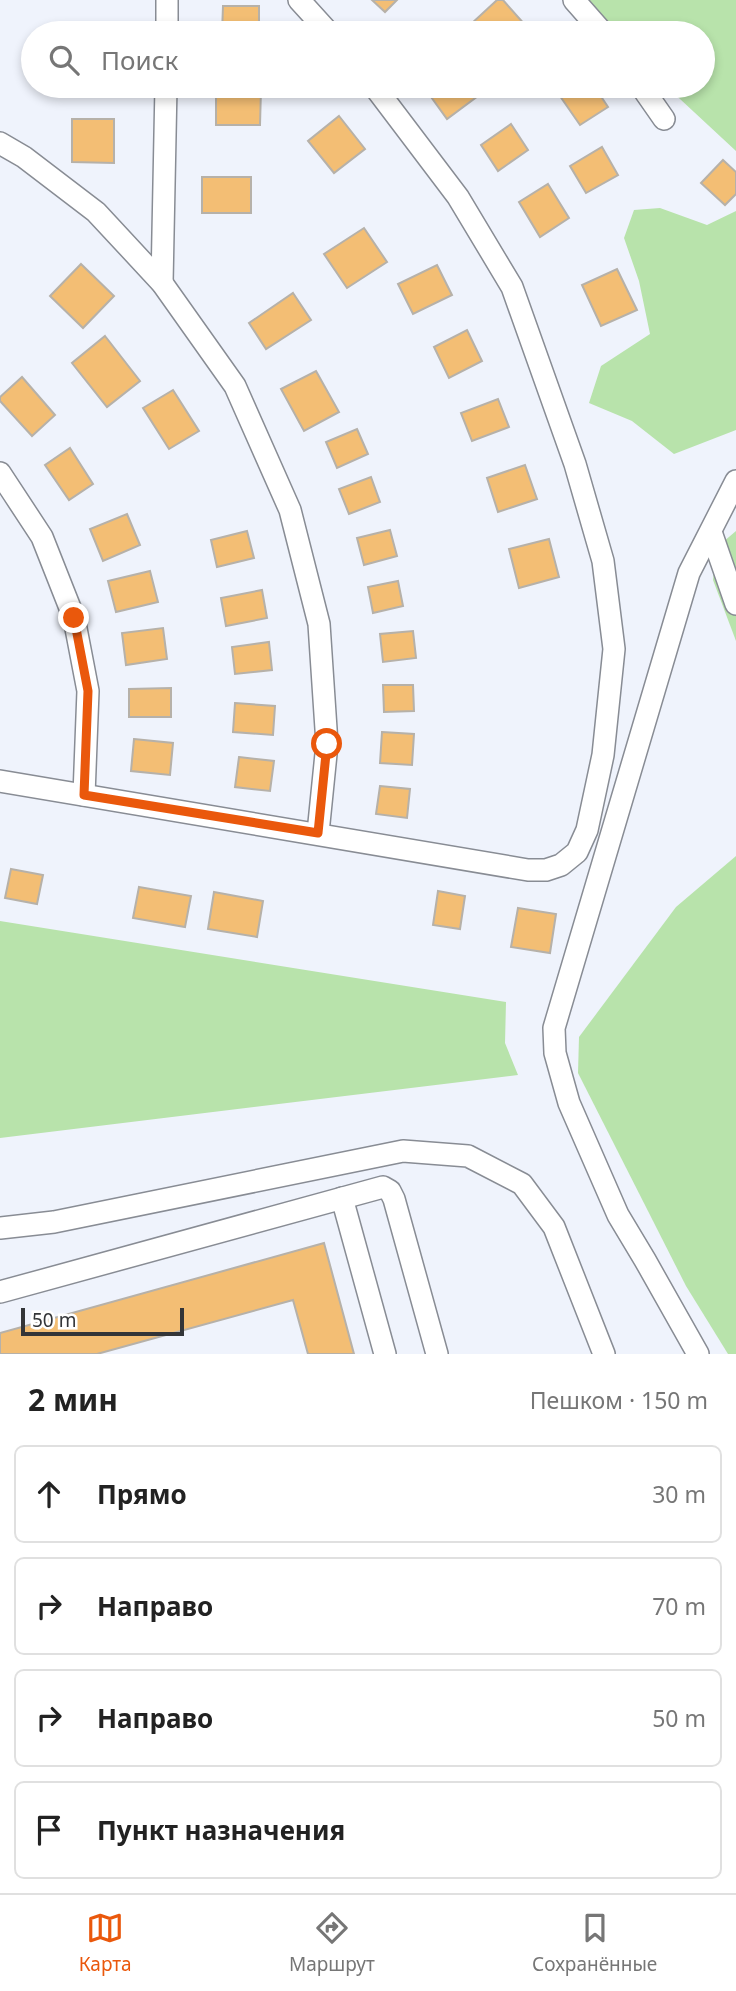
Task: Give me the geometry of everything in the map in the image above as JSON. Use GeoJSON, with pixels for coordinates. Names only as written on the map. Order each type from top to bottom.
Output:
{"type":"FeatureCollection","features":[{"type":"Feature","properties":{"kind":"street"},"geometry":{"type":"LineString","coordinates":[[167,0],[167,21]]}},
{"type":"Feature","properties":{"kind":"street"},"geometry":{"type":"LineString","coordinates":[[299,0],[317,21]]}},
{"type":"Feature","properties":{"kind":"street"},"geometry":{"type":"LineString","coordinates":[[574,0],[592,21]]}},
{"type":"Feature","properties":{"kind":"street"},"geometry":{"type":"LineString","coordinates":[[162,283],[166,98]]}},
{"type":"Feature","properties":{"kind":"street"},"geometry":{"type":"LineString","coordinates":[[0,780],[528,870],[547,870],[561,865],[577,852],[587,830],[603,755],[614,649],[603,561],[575,464],[512,288],[458,197],[383,98]]}},
{"type":"Feature","properties":{"kind":"street"},"geometry":{"type":"LineString","coordinates":[[649,98],[664,119]]}},
{"type":"Feature","properties":{"kind":"street"},"geometry":{"type":"LineString","coordinates":[[0,143],[24,157],[96,212],[162,283],[235,386],[290,510],[319,624],[327,744],[318,833]]}},
{"type":"Feature","properties":{"kind":"street"},"geometry":{"type":"LineString","coordinates":[[0,473],[42,537],[74,618],[88,691],[84,795]]}},
{"type":"Feature","properties":{"kind":"street"},"geometry":{"type":"LineString","coordinates":[[698,1354],[618,1215],[569,1103],[555,1053],[554,1028],[689,573],[736,481]]}},
{"type":"Feature","properties":{"kind":"street"},"geometry":{"type":"LineString","coordinates":[[711,532],[736,604]]}},
{"type":"Feature","properties":{"kind":"street"},"geometry":{"type":"LineString","coordinates":[[0,1228],[54,1222],[403,1151],[468,1156],[522,1184],[554,1227],[604,1354]]}},
{"type":"Feature","properties":{"kind":"street"},"geometry":{"type":"LineString","coordinates":[[0,1292],[383,1187],[390,1191],[437,1354]]}},
{"type":"Feature","properties":{"kind":"street"},"geometry":{"type":"LineString","coordinates":[[342,1198],[385,1354]]}},
{"type":"Feature","properties":{"kind":"green space"},"geometry":{"type":"Polygon","coordinates":[[[586,0],[736,0],[736,151],[679,98],[715,98],[715,21],[606,21],[586,0]]]}},
{"type":"Feature","properties":{"kind":"green space"},"geometry":{"type":"Polygon","coordinates":[[[660,208],[707,225],[736,211],[736,430],[674,454],[632,421],[589,403],[601,366],[650,334],[639,281],[624,238],[634,210],[660,208]]]}},
{"type":"Feature","properties":{"kind":"green space"},"geometry":{"type":"Polygon","coordinates":[[[736,531],[736,641],[713,580],[716,548],[736,531]]]}},
{"type":"Feature","properties":{"kind":"green space"},"geometry":{"type":"Polygon","coordinates":[[[736,856],[736,1354],[728,1354],[686,1286],[578,1073],[579,1037],[676,907],[736,856]]]}},
{"type":"Feature","properties":{"kind":"green space"},"geometry":{"type":"Polygon","coordinates":[[[0,921],[506,1002],[505,1043],[518,1075],[0,1138],[0,921]]]}},
{"type":"Feature","properties":{"kind":"building"},"geometry":{"type":"Polygon","coordinates":[[[372,0],[397,0],[385,12],[372,0]]]}},
{"type":"Feature","properties":{"kind":"building"},"geometry":{"type":"Polygon","coordinates":[[[497,0],[503,0],[522,21],[474,21],[497,0]]]}},
{"type":"Feature","properties":{"kind":"building"},"geometry":{"type":"Polygon","coordinates":[[[223,6],[259,6],[259,21],[222,21],[223,6]]]}},
{"type":"Feature","properties":{"kind":"building"},"geometry":{"type":"Polygon","coordinates":[[[216,98],[261,98],[260,125],[216,125],[216,98]]]}},
{"type":"Feature","properties":{"kind":"building"},"geometry":{"type":"Polygon","coordinates":[[[432,98],[475,98],[447,119],[432,98]]]}},
{"type":"Feature","properties":{"kind":"building"},"geometry":{"type":"Polygon","coordinates":[[[561,98],[602,98],[608,107],[580,125],[561,98]]]}},
{"type":"Feature","properties":{"kind":"building"},"geometry":{"type":"Polygon","coordinates":[[[339,116],[365,149],[334,173],[308,141],[339,116]]]}},
{"type":"Feature","properties":{"kind":"building"},"geometry":{"type":"Polygon","coordinates":[[[72,119],[114,119],[114,163],[72,162],[72,119]]]}},
{"type":"Feature","properties":{"kind":"building"},"geometry":{"type":"Polygon","coordinates":[[[511,124],[528,150],[498,171],[481,145],[511,124]]]}},
{"type":"Feature","properties":{"kind":"building"},"geometry":{"type":"Polygon","coordinates":[[[602,147],[618,175],[586,193],[570,166],[602,147]]]}},
{"type":"Feature","properties":{"kind":"building"},"geometry":{"type":"Polygon","coordinates":[[[723,160],[736,172],[736,194],[725,205],[701,183],[723,160]]]}},
{"type":"Feature","properties":{"kind":"building"},"geometry":{"type":"Polygon","coordinates":[[[202,177],[251,177],[251,213],[202,213],[202,177]]]}},
{"type":"Feature","properties":{"kind":"building"},"geometry":{"type":"Polygon","coordinates":[[[548,184],[569,218],[540,237],[519,202],[548,184]]]}},
{"type":"Feature","properties":{"kind":"building"},"geometry":{"type":"Polygon","coordinates":[[[364,228],[387,262],[347,288],[324,254],[364,228]]]}},
{"type":"Feature","properties":{"kind":"building"},"geometry":{"type":"Polygon","coordinates":[[[81,264],[114,296],[83,328],[50,296],[81,264]]]}},
{"type":"Feature","properties":{"kind":"building"},"geometry":{"type":"Polygon","coordinates":[[[437,265],[452,295],[413,314],[398,284],[437,265]]]}},
{"type":"Feature","properties":{"kind":"building"},"geometry":{"type":"Polygon","coordinates":[[[617,269],[637,310],[601,326],[582,285],[617,269]]]}},
{"type":"Feature","properties":{"kind":"building"},"geometry":{"type":"Polygon","coordinates":[[[293,293],[311,320],[266,349],[249,323],[293,293]]]}},
{"type":"Feature","properties":{"kind":"building"},"geometry":{"type":"Polygon","coordinates":[[[467,330],[482,361],[449,378],[434,347],[467,330]]]}},
{"type":"Feature","properties":{"kind":"building"},"geometry":{"type":"Polygon","coordinates":[[[105,336],[140,381],[107,407],[72,363],[105,336]]]}},
{"type":"Feature","properties":{"kind":"building"},"geometry":{"type":"Polygon","coordinates":[[[316,371],[339,412],[304,431],[281,389],[316,371]]]}},
{"type":"Feature","properties":{"kind":"building"},"geometry":{"type":"Polygon","coordinates":[[[22,377],[55,415],[32,436],[0,401],[0,397],[22,377]]]}},
{"type":"Feature","properties":{"kind":"building"},"geometry":{"type":"Polygon","coordinates":[[[173,390],[199,431],[169,449],[143,408],[173,390]]]}},
{"type":"Feature","properties":{"kind":"building"},"geometry":{"type":"Polygon","coordinates":[[[498,399],[509,427],[472,441],[461,413],[498,399]]]}},
{"type":"Feature","properties":{"kind":"building"},"geometry":{"type":"Polygon","coordinates":[[[357,429],[368,454],[337,468],[326,442],[357,429]]]}},
{"type":"Feature","properties":{"kind":"building"},"geometry":{"type":"Polygon","coordinates":[[[70,448],[93,484],[69,500],[45,465],[70,448]]]}},
{"type":"Feature","properties":{"kind":"building"},"geometry":{"type":"Polygon","coordinates":[[[525,465],[537,499],[498,512],[487,478],[525,465]]]}},
{"type":"Feature","properties":{"kind":"building"},"geometry":{"type":"Polygon","coordinates":[[[371,477],[380,502],[349,514],[339,489],[371,477]]]}},
{"type":"Feature","properties":{"kind":"building"},"geometry":{"type":"Polygon","coordinates":[[[127,514],[140,545],[103,561],[90,529],[127,514]]]}},
{"type":"Feature","properties":{"kind":"building"},"geometry":{"type":"Polygon","coordinates":[[[390,530],[397,556],[364,565],[357,538],[390,530]]]}},
{"type":"Feature","properties":{"kind":"building"},"geometry":{"type":"Polygon","coordinates":[[[247,531],[254,558],[217,567],[211,540],[247,531]]]}},
{"type":"Feature","properties":{"kind":"building"},"geometry":{"type":"Polygon","coordinates":[[[549,539],[559,577],[519,588],[509,549],[549,539]]]}},
{"type":"Feature","properties":{"kind":"building"},"geometry":{"type":"Polygon","coordinates":[[[150,571],[158,602],[116,612],[108,581],[150,571]]]}},
{"type":"Feature","properties":{"kind":"building"},"geometry":{"type":"Polygon","coordinates":[[[398,581],[403,606],[373,613],[368,587],[398,581]]]}},
{"type":"Feature","properties":{"kind":"building"},"geometry":{"type":"Polygon","coordinates":[[[262,590],[267,618],[226,626],[221,598],[262,590]]]}},
{"type":"Feature","properties":{"kind":"building"},"geometry":{"type":"Polygon","coordinates":[[[163,628],[167,659],[126,665],[122,633],[163,628]]]}},
{"type":"Feature","properties":{"kind":"building"},"geometry":{"type":"Polygon","coordinates":[[[413,631],[416,658],[383,662],[380,634],[413,631]]]}},
{"type":"Feature","properties":{"kind":"building"},"geometry":{"type":"Polygon","coordinates":[[[269,642],[272,670],[235,674],[232,647],[269,642]]]}},
{"type":"Feature","properties":{"kind":"building"},"geometry":{"type":"Polygon","coordinates":[[[383,685],[413,685],[414,711],[384,712],[383,685]]]}},
{"type":"Feature","properties":{"kind":"building"},"geometry":{"type":"Polygon","coordinates":[[[171,688],[171,717],[129,717],[129,689],[171,688]]]}},
{"type":"Feature","properties":{"kind":"building"},"geometry":{"type":"Polygon","coordinates":[[[235,703],[275,706],[273,735],[233,732],[235,703]]]}},
{"type":"Feature","properties":{"kind":"building"},"geometry":{"type":"Polygon","coordinates":[[[382,732],[414,734],[412,765],[380,763],[382,732]]]}},
{"type":"Feature","properties":{"kind":"building"},"geometry":{"type":"Polygon","coordinates":[[[134,739],[173,743],[170,775],[131,771],[134,739]]]}},
{"type":"Feature","properties":{"kind":"building"},"geometry":{"type":"Polygon","coordinates":[[[239,757],[274,761],[270,791],[235,787],[239,757]]]}},
{"type":"Feature","properties":{"kind":"building"},"geometry":{"type":"Polygon","coordinates":[[[380,786],[410,789],[407,818],[376,814],[380,786]]]}},
{"type":"Feature","properties":{"kind":"building"},"geometry":{"type":"Polygon","coordinates":[[[11,869],[43,875],[37,904],[5,898],[11,869]]]}},
{"type":"Feature","properties":{"kind":"building"},"geometry":{"type":"Polygon","coordinates":[[[139,887],[191,896],[185,927],[133,918],[139,887]]]}},
{"type":"Feature","properties":{"kind":"building"},"geometry":{"type":"Polygon","coordinates":[[[438,891],[465,896],[460,929],[433,925],[438,891]]]}},
{"type":"Feature","properties":{"kind":"building"},"geometry":{"type":"Polygon","coordinates":[[[214,892],[263,901],[257,937],[208,929],[214,892]]]}},
{"type":"Feature","properties":{"kind":"building"},"geometry":{"type":"Polygon","coordinates":[[[518,908],[556,914],[550,953],[511,947],[518,908]]]}},
{"type":"Feature","properties":{"kind":"building"},"geometry":{"type":"Polygon","coordinates":[[[324,1243],[354,1354],[308,1354],[293,1300],[97,1354],[0,1354],[0,1333],[324,1243]]]}},
{"type":"Feature","properties":{"kind":"route"},"geometry":{"type":"LineString","coordinates":[[74,618],[88,691],[84,795],[318,833],[327,744]]}}]}
